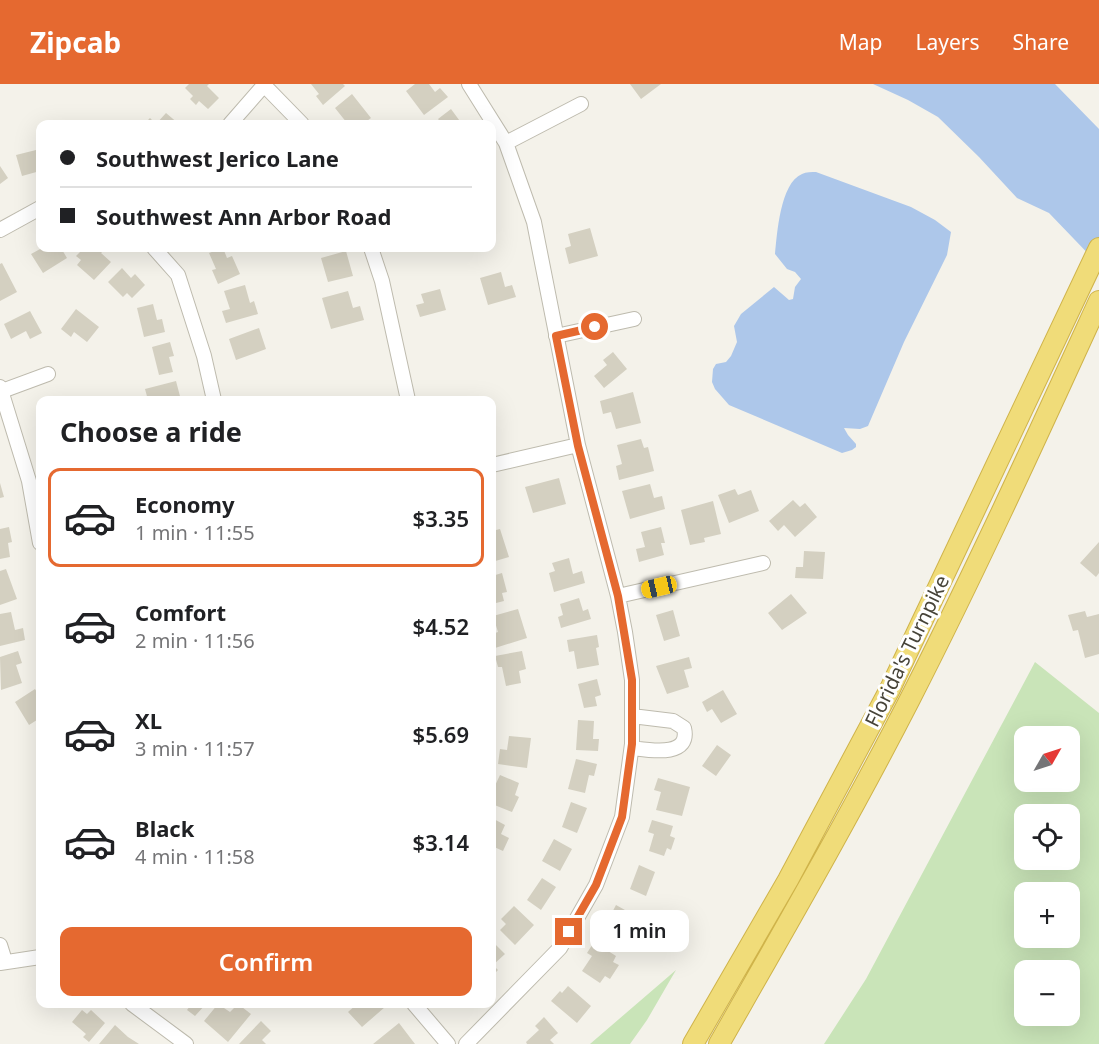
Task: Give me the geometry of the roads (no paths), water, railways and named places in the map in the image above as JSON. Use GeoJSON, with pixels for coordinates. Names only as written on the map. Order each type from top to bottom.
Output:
{"type":"FeatureCollection","features":[{"type":"Feature","properties":{"kind":"highway","name":"Florida's Turnpike"},"geometry":{"type":"LineString","coordinates":[[693,1044],[788,880],[890,689],[1099,248]]}},
{"type":"Feature","properties":{"kind":"highway","name":"Florida's Turnpike"},"geometry":{"type":"LineString","coordinates":[[719,1044],[809,887],[910,699],[1020,472],[1099,301]]}},
{"type":"Feature","properties":{"kind":"street"},"geometry":{"type":"LineString","coordinates":[[233,120],[264,84],[298,120]]}},
{"type":"Feature","properties":{"kind":"street"},"geometry":{"type":"LineString","coordinates":[[469,84],[492,120]]}},
{"type":"Feature","properties":{"kind":"street"},"geometry":{"type":"LineString","coordinates":[[506,143],[581,104]]}},
{"type":"Feature","properties":{"kind":"street"},"geometry":{"type":"LineString","coordinates":[[466,1044],[560,948],[596,885],[622,817],[632,748],[632,680],[618,596],[578,446],[534,222],[506,143],[496,127]]}},
{"type":"Feature","properties":{"kind":"street"},"geometry":{"type":"LineString","coordinates":[[0,230],[36,210]]}},
{"type":"Feature","properties":{"kind":"street"},"geometry":{"type":"LineString","coordinates":[[157,252],[178,276],[204,356],[213,396]]}},
{"type":"Feature","properties":{"kind":"street"},"geometry":{"type":"LineString","coordinates":[[372,252],[382,281],[407,396]]}},
{"type":"Feature","properties":{"kind":"street"},"geometry":{"type":"LineString","coordinates":[[556,336],[634,319]]}},
{"type":"Feature","properties":{"kind":"street"},"geometry":{"type":"LineString","coordinates":[[36,520],[29,481],[1,389],[48,374]]}},
{"type":"Feature","properties":{"kind":"street"},"geometry":{"type":"LineString","coordinates":[[496,464],[578,446]]}},
{"type":"Feature","properties":{"kind":"street"},"geometry":{"type":"LineString","coordinates":[[618,596],[763,563]]}},
{"type":"Feature","properties":{"kind":"street"},"geometry":{"type":"LineString","coordinates":[[632,716],[674,720],[684,728],[686,735],[682,744],[676,749],[632,748]]}},
{"type":"Feature","properties":{"kind":"street"},"geometry":{"type":"LineString","coordinates":[[0,945],[3,962],[36,958]]}},
{"type":"Feature","properties":{"kind":"street"},"geometry":{"type":"LineString","coordinates":[[137,1008],[186,1044]]}},
{"type":"Feature","properties":{"kind":"street"},"geometry":{"type":"LineString","coordinates":[[417,1008],[448,1044]]}},
{"type":"Feature","properties":{"kind":"water"},"geometry":{"type":"Polygon","coordinates":[[[873,84],[1055,84],[1099,129],[1099,265],[1049,213],[1017,198],[938,117],[873,84]]]}},
{"type":"Feature","properties":{"kind":"water"},"geometry":{"type":"Polygon","coordinates":[[[816,172],[911,207],[951,232],[947,255],[904,342],[868,426],[860,429],[844,428],[856,447],[842,453],[729,405],[712,382],[713,369],[716,364],[726,362],[737,342],[734,326],[741,314],[774,287],[789,300],[793,299],[795,287],[801,279],[795,272],[787,269],[775,254],[781,210],[784,198],[795,179],[804,173],[816,172]]]}}]}
